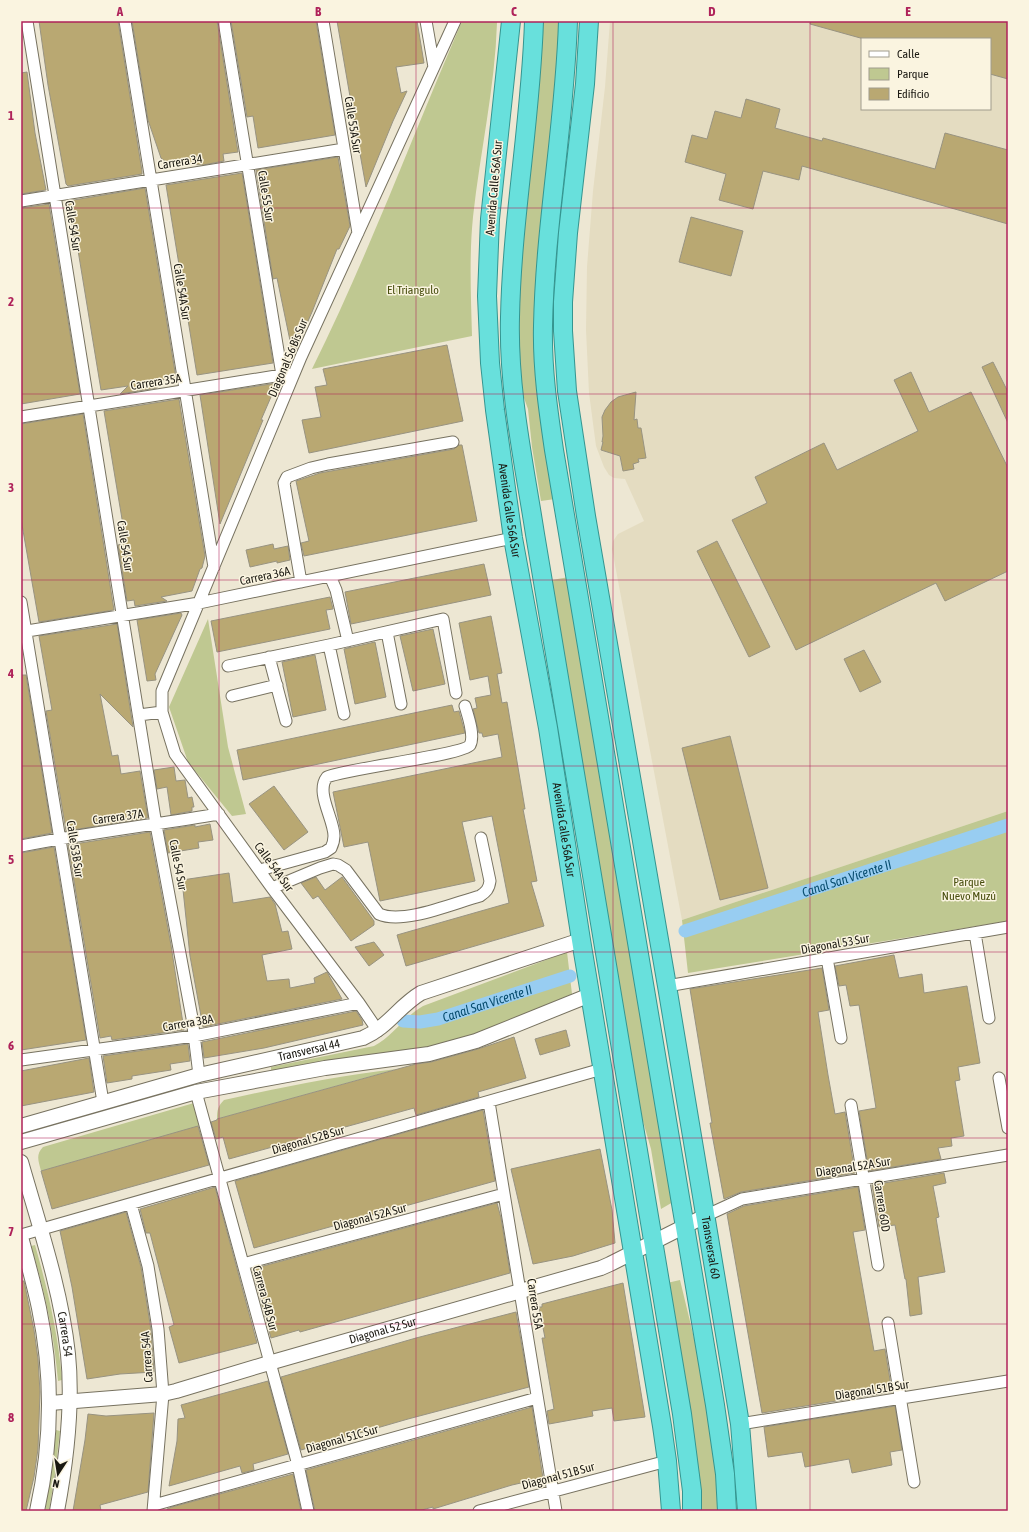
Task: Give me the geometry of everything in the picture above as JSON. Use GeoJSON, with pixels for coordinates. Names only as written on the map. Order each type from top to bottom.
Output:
{"type":"FeatureCollection","features":[{"type":"Feature","properties":{"kind":"highway","name":"Avenida Calle 56A Sur"},"geometry":{"type":"LineString","coordinates":[[511,21],[490,219],[487,296],[490,363],[513,538],[548,728],[590,995]]}},
{"type":"Feature","properties":{"kind":"highway","name":"Avenida Calle 56A Sur"},"geometry":{"type":"LineString","coordinates":[[534,21],[531,90],[518,205],[511,294],[510,354],[514,395],[535,534],[626,1082]]}},
{"type":"Feature","properties":{"kind":"highway"},"geometry":{"type":"LineString","coordinates":[[568,21],[563,106],[557,150],[544,299],[543,328],[545,386],[554,450],[605,753]]}},
{"type":"Feature","properties":{"kind":"highway"},"geometry":{"type":"LineString","coordinates":[[589,21],[585,84],[568,233],[563,302],[564,366],[586,516],[667,986]]}},
{"type":"Feature","properties":{"kind":"highway"},"geometry":{"type":"LineString","coordinates":[[563,106],[574,182]]}},
{"type":"Feature","properties":{"kind":"highway"},"geometry":{"type":"LineString","coordinates":[[490,363],[511,294]]}},
{"type":"Feature","properties":{"kind":"highway"},"geometry":{"type":"LineString","coordinates":[[605,753],[614,677]]}},
{"type":"Feature","properties":{"kind":"highway"},"geometry":{"type":"LineString","coordinates":[[548,728],[576,780]]}},
{"type":"Feature","properties":{"kind":"highway","name":"Transversal 60"},"geometry":{"type":"LineString","coordinates":[[605,753],[719,1436],[725,1474],[727,1511]]}},
{"type":"Feature","properties":{"kind":"highway","name":"Transversal 60"},"geometry":{"type":"LineString","coordinates":[[667,986],[740,1424],[747,1511]]}},
{"type":"Feature","properties":{"kind":"highway"},"geometry":{"type":"LineString","coordinates":[[590,995],[667,1461],[671,1511]]}},
{"type":"Feature","properties":{"kind":"highway"},"geometry":{"type":"LineString","coordinates":[[658,1066],[691,1132]]}},
{"type":"Feature","properties":{"kind":"highway"},"geometry":{"type":"LineString","coordinates":[[614,1141],[626,1082]]}},
{"type":"Feature","properties":{"kind":"highway"},"geometry":{"type":"LineString","coordinates":[[626,1082],[676,1381],[692,1491],[692,1511]]}},
{"type":"Feature","properties":{"kind":"highway"},"geometry":{"type":"LineString","coordinates":[[647,1342],[676,1381]]}},
{"type":"Feature","properties":{"kind":"highway"},"geometry":{"type":"LineString","coordinates":[[719,1436],[744,1460]]}},
{"type":"Feature","properties":{"kind":"street","name":"Calle 54 Sur"},"geometry":{"type":"LineString","coordinates":[[27,21],[90,406],[156,825],[171,898],[199,1075]]}},
{"type":"Feature","properties":{"kind":"street","name":"Calle 54A Sur"},"geometry":{"type":"LineString","coordinates":[[124,21],[214,567]]}},
{"type":"Feature","properties":{"kind":"street","name":"Calle 55 Sur"},"geometry":{"type":"LineString","coordinates":[[224,21],[282,375]]}},
{"type":"Feature","properties":{"kind":"street","name":"Calle 55A Sur"},"geometry":{"type":"LineString","coordinates":[[323,21],[358,234]]}},
{"type":"Feature","properties":{"kind":"street"},"geometry":{"type":"LineString","coordinates":[[426,21],[434,67]]}},
{"type":"Feature","properties":{"kind":"street","name":"Diagonal 56 Bis Sur"},"geometry":{"type":"LineString","coordinates":[[162,712],[162,691],[295,373],[455,21]]}},
{"type":"Feature","properties":{"kind":"street","name":"Carrera 34"},"geometry":{"type":"LineString","coordinates":[[21,201],[344,149]]}},
{"type":"Feature","properties":{"kind":"street","name":"Carrera 35A"},"geometry":{"type":"LineString","coordinates":[[21,417],[295,373]]}},
{"type":"Feature","properties":{"kind":"street"},"geometry":{"type":"LineString","coordinates":[[301,582],[284,483],[287,477],[311,468],[453,442]]}},
{"type":"Feature","properties":{"kind":"street","name":"Carrera 36A"},"geometry":{"type":"LineString","coordinates":[[23,632],[199,603],[513,538]]}},
{"type":"Feature","properties":{"kind":"street"},"geometry":{"type":"LineString","coordinates":[[330,576],[336,590],[348,640]]}},
{"type":"Feature","properties":{"kind":"street","name":"Calle 53B Sur"},"geometry":{"type":"LineString","coordinates":[[21,602],[23,632],[60,838],[103,1102]]}},
{"type":"Feature","properties":{"kind":"street"},"geometry":{"type":"LineString","coordinates":[[228,666],[443,619],[456,693]]}},
{"type":"Feature","properties":{"kind":"street"},"geometry":{"type":"LineString","coordinates":[[387,632],[401,704]]}},
{"type":"Feature","properties":{"kind":"street"},"geometry":{"type":"LineString","coordinates":[[329,645],[344,714]]}},
{"type":"Feature","properties":{"kind":"street"},"geometry":{"type":"LineString","coordinates":[[269,657],[286,721]]}},
{"type":"Feature","properties":{"kind":"street"},"geometry":{"type":"LineString","coordinates":[[232,696],[276,685]]}},
{"type":"Feature","properties":{"kind":"street"},"geometry":{"type":"LineString","coordinates":[[260,870],[325,852],[331,848],[334,835],[325,803],[323,785],[327,777],[350,770],[448,753],[467,748],[472,738],[471,727],[465,706]]}},
{"type":"Feature","properties":{"kind":"street","name":"Calle 54A Sur"},"geometry":{"type":"LineString","coordinates":[[162,712],[175,754],[272,888],[359,1003],[378,1031]]}},
{"type":"Feature","properties":{"kind":"street"},"geometry":{"type":"LineString","coordinates":[[139,716],[162,712]]}},
{"type":"Feature","properties":{"kind":"street","name":"Carrera 37A"},"geometry":{"type":"LineString","coordinates":[[21,846],[60,838],[156,825],[218,814]]}},
{"type":"Feature","properties":{"kind":"street"},"geometry":{"type":"LineString","coordinates":[[272,888],[333,864],[346,870],[379,914],[385,917],[394,918],[420,914],[480,896],[485,893],[489,887],[490,881],[481,838]]}},
{"type":"Feature","properties":{"kind":"street","name":"Diagonal 53 Sur"},"geometry":{"type":"LineString","coordinates":[[667,986],[1008,927]]}},
{"type":"Feature","properties":{"kind":"street"},"geometry":{"type":"LineString","coordinates":[[975,933],[989,1018]]}},
{"type":"Feature","properties":{"kind":"street","name":"Transversal 44"},"geometry":{"type":"LineString","coordinates":[[21,1126],[199,1075],[363,1038],[378,1031],[412,998],[422,993],[581,940]]}},
{"type":"Feature","properties":{"kind":"street"},"geometry":{"type":"LineString","coordinates":[[827,958],[841,1038]]}},
{"type":"Feature","properties":{"kind":"street","name":"Transversal 44"},"geometry":{"type":"LineString","coordinates":[[21,1142],[196,1092],[325,1068],[429,1054],[476,1041],[590,995]]}},
{"type":"Feature","properties":{"kind":"street","name":"Carrera 38A"},"geometry":{"type":"LineString","coordinates":[[21,1060],[194,1036],[359,1003]]}},
{"type":"Feature","properties":{"kind":"street","name":"Diagonal 52B Sur"},"geometry":{"type":"LineString","coordinates":[[21,1236],[602,1069]]}},
{"type":"Feature","properties":{"kind":"street"},"geometry":{"type":"LineString","coordinates":[[1000,1078],[1008,1128]]}},
{"type":"Feature","properties":{"kind":"street","name":"Carrera 54B Sur"},"geometry":{"type":"LineString","coordinates":[[196,1092],[298,1465],[308,1511]]}},
{"type":"Feature","properties":{"kind":"street","name":"Carrera 55A"},"geometry":{"type":"LineString","coordinates":[[489,1102],[556,1511]]}},
{"type":"Feature","properties":{"kind":"street","name":"Carrera 60D"},"geometry":{"type":"LineString","coordinates":[[852,1105],[878,1265]]}},
{"type":"Feature","properties":{"kind":"street","name":"Diagonal 52A Sur"},"geometry":{"type":"LineString","coordinates":[[705,1216],[742,1199],[1008,1155]]}},
{"type":"Feature","properties":{"kind":"street","name":"Carrera 54"},"geometry":{"type":"LineString","coordinates":[[21,1162],[61,1306],[68,1355],[70,1401],[62,1487],[57,1511]]}},
{"type":"Feature","properties":{"kind":"street","name":"Diagonal 52A Sur"},"geometry":{"type":"LineString","coordinates":[[243,1264],[504,1194]]}},
{"type":"Feature","properties":{"kind":"street","name":"Carrera 54A"},"geometry":{"type":"LineString","coordinates":[[131,1204],[148,1266],[156,1313],[163,1394],[154,1508]]}},
{"type":"Feature","properties":{"kind":"street","name":"Diagonal 52 Sur"},"geometry":{"type":"LineString","coordinates":[[50,1403],[176,1392],[269,1362],[601,1268],[705,1216]]}},
{"type":"Feature","properties":{"kind":"street","name":"Carrera 54"},"geometry":{"type":"LineString","coordinates":[[21,1236],[39,1308],[46,1354],[50,1403],[42,1489],[37,1511]]}},
{"type":"Feature","properties":{"kind":"street"},"geometry":{"type":"LineString","coordinates":[[888,1323],[914,1482]]}},
{"type":"Feature","properties":{"kind":"street","name":"Diagonal 51B Sur"},"geometry":{"type":"LineString","coordinates":[[740,1424],[1008,1381]]}},
{"type":"Feature","properties":{"kind":"street","name":"Diagonal 51C Sur"},"geometry":{"type":"LineString","coordinates":[[154,1508],[298,1465],[537,1398]]}},
{"type":"Feature","properties":{"kind":"street","name":"Diagonal 51B Sur"},"geometry":{"type":"LineString","coordinates":[[479,1511],[667,1461]]}},
{"type":"Feature","properties":{"kind":"shaded area"},"geometry":{"type":"Polygon","coordinates":[[[610,21],[1008,21],[1008,811],[682,920],[612,549],[613,541],[618,534],[644,521],[625,479],[614,478],[609,475],[604,467],[596,446],[589,393],[586,330],[587,267],[593,191],[605,87],[610,21]]]}},
{"type":"Feature","properties":{"kind":"green space","name":"El Triangulo"},"geometry":{"type":"Polygon","coordinates":[[[462,21],[497,21],[493,72],[473,217],[471,247],[472,336],[312,369],[371,240],[462,21]]]}},
{"type":"Feature","properties":{"kind":"green space"},"geometry":{"type":"Polygon","coordinates":[[[541,21],[562,21],[541,239],[555,499],[541,501],[532,447],[528,409],[519,384],[516,341],[526,186],[541,21]]]}},
{"type":"Feature","properties":{"kind":"green space"},"geometry":{"type":"Polygon","coordinates":[[[569,577],[673,1202],[661,1209],[651,1149],[638,1104],[594,845],[552,580],[569,577]]]}},
{"type":"Feature","properties":{"kind":"green space"},"geometry":{"type":"Polygon","coordinates":[[[208,619],[228,747],[246,814],[232,816],[188,762],[169,707],[208,619]]]}},
{"type":"Feature","properties":{"kind":"green space","name":"Parque Nuevo Muzú"},"geometry":{"type":"Polygon","coordinates":[[[1008,811],[1008,921],[688,973],[682,920],[1008,811]]]}},
{"type":"Feature","properties":{"kind":"green space"},"geometry":{"type":"Polygon","coordinates":[[[567,952],[572,994],[505,1022],[471,1035],[416,1050],[271,1071],[271,1067],[374,1046],[387,1037],[416,1010],[423,1006],[567,952]]]}},
{"type":"Feature","properties":{"kind":"green space"},"geometry":{"type":"Polygon","coordinates":[[[397,1069],[217,1119],[218,1108],[224,1100],[310,1082],[397,1069]]]}},
{"type":"Feature","properties":{"kind":"green space"},"geometry":{"type":"Polygon","coordinates":[[[194,1103],[199,1126],[41,1171],[38,1156],[43,1147],[194,1103]]]}},
{"type":"Feature","properties":{"kind":"green space"},"geometry":{"type":"Polygon","coordinates":[[[35,1245],[55,1328],[62,1380],[58,1381],[48,1313],[41,1280],[31,1246],[35,1245]]]}},
{"type":"Feature","properties":{"kind":"green space"},"geometry":{"type":"Polygon","coordinates":[[[680,1280],[702,1371],[717,1461],[720,1511],[701,1511],[701,1498],[667,1283],[680,1280]]]}},
{"type":"Feature","properties":{"kind":"green space"},"geometry":{"type":"Polygon","coordinates":[[[56,1430],[60,1431],[55,1474],[49,1511],[45,1511],[51,1473],[56,1430]]]}},
{"type":"Feature","properties":{"kind":"building"},"geometry":{"type":"Polygon","coordinates":[[[39,21],[118,21],[142,174],[68,186],[66,184],[48,85],[39,21]]]}},
{"type":"Feature","properties":{"kind":"building"},"geometry":{"type":"Polygon","coordinates":[[[132,21],[217,21],[238,152],[223,154],[224,161],[203,165],[167,163],[161,158],[148,120],[132,21]]]}},
{"type":"Feature","properties":{"kind":"building"},"geometry":{"type":"Polygon","coordinates":[[[231,21],[316,21],[335,135],[258,148],[253,116],[247,117],[231,21]]]}},
{"type":"Feature","properties":{"kind":"building"},"geometry":{"type":"Polygon","coordinates":[[[337,21],[417,21],[424,63],[396,67],[401,93],[407,91],[366,187],[359,148],[360,144],[358,143],[337,21]]]}},
{"type":"Feature","properties":{"kind":"building"},"geometry":{"type":"Polygon","coordinates":[[[811,21],[1008,21],[1008,79],[991,74],[991,38],[861,38],[810,24],[811,21]]]}},
{"type":"Feature","properties":{"kind":"building"},"geometry":{"type":"Polygon","coordinates":[[[27,72],[35,133],[46,190],[21,194],[21,73],[27,72]]]}},
{"type":"Feature","properties":{"kind":"building"},"geometry":{"type":"Polygon","coordinates":[[[746,99],[780,109],[775,128],[822,141],[823,138],[935,169],[945,133],[1008,150],[1008,224],[802,166],[799,180],[763,171],[753,209],[719,200],[726,174],[685,162],[692,135],[707,139],[715,111],[741,118],[746,99]]]}},
{"type":"Feature","properties":{"kind":"building"},"geometry":{"type":"Polygon","coordinates":[[[338,157],[350,226],[339,249],[337,249],[293,355],[277,278],[273,279],[256,170],[338,157]]]}},
{"type":"Feature","properties":{"kind":"building"},"geometry":{"type":"Polygon","coordinates":[[[242,173],[273,363],[197,375],[166,185],[242,173]]]}},
{"type":"Feature","properties":{"kind":"building"},"geometry":{"type":"Polygon","coordinates":[[[145,188],[176,378],[155,381],[157,388],[120,394],[128,386],[101,390],[76,238],[74,238],[68,201],[145,188]]]}},
{"type":"Feature","properties":{"kind":"building"},"geometry":{"type":"Polygon","coordinates":[[[49,204],[80,394],[21,404],[21,208],[49,204]]]}},
{"type":"Feature","properties":{"kind":"building"},"geometry":{"type":"Polygon","coordinates":[[[691,217],[743,231],[731,276],[679,262],[691,217]]]}},
{"type":"Feature","properties":{"kind":"building"},"geometry":{"type":"Polygon","coordinates":[[[447,345],[463,421],[309,453],[302,420],[321,417],[315,387],[327,385],[323,369],[447,345]]]}},
{"type":"Feature","properties":{"kind":"building"},"geometry":{"type":"Polygon","coordinates":[[[993,362],[1008,392],[1008,423],[982,367],[993,362]]]}},
{"type":"Feature","properties":{"kind":"building"},"geometry":{"type":"Polygon","coordinates":[[[911,372],[929,412],[971,392],[1008,468],[1008,571],[945,601],[936,583],[796,650],[732,520],[767,503],[755,477],[824,443],[837,470],[918,431],[894,380],[911,372]]]}},
{"type":"Feature","properties":{"kind":"building"},"geometry":{"type":"Polygon","coordinates":[[[277,383],[261,420],[263,420],[220,524],[200,395],[277,383]]]}},
{"type":"Feature","properties":{"kind":"building"},"geometry":{"type":"Polygon","coordinates":[[[636,392],[634,420],[637,419],[638,428],[641,428],[646,458],[638,459],[639,462],[633,464],[634,469],[623,471],[620,456],[601,450],[603,442],[602,417],[611,402],[618,397],[636,392]]]}},
{"type":"Feature","properties":{"kind":"building"},"geometry":{"type":"Polygon","coordinates":[[[179,399],[205,556],[202,568],[200,569],[192,591],[161,597],[167,601],[135,606],[134,600],[127,601],[118,545],[126,543],[104,411],[179,399]]]}},
{"type":"Feature","properties":{"kind":"building"},"geometry":{"type":"Polygon","coordinates":[[[83,414],[114,610],[39,622],[21,519],[21,424],[83,414]]]}},
{"type":"Feature","properties":{"kind":"building"},"geometry":{"type":"Polygon","coordinates":[[[459,445],[462,445],[477,521],[304,556],[301,543],[309,541],[296,481],[320,473],[454,449],[459,445]]]}},
{"type":"Feature","properties":{"kind":"building"},"geometry":{"type":"Polygon","coordinates":[[[717,541],[770,647],[749,657],[697,551],[717,541]]]}},
{"type":"Feature","properties":{"kind":"building"},"geometry":{"type":"Polygon","coordinates":[[[273,544],[274,549],[288,546],[290,560],[277,563],[277,561],[250,567],[246,550],[273,544]]]}},
{"type":"Feature","properties":{"kind":"building"},"geometry":{"type":"Polygon","coordinates":[[[484,564],[491,595],[351,624],[345,592],[484,564]]]}},
{"type":"Feature","properties":{"kind":"building"},"geometry":{"type":"Polygon","coordinates":[[[330,597],[333,609],[326,610],[330,629],[217,652],[211,621],[330,597]]]}},
{"type":"Feature","properties":{"kind":"building"},"geometry":{"type":"Polygon","coordinates":[[[181,613],[182,615],[155,674],[156,680],[147,681],[137,620],[181,613]]]}},
{"type":"Feature","properties":{"kind":"building"},"geometry":{"type":"Polygon","coordinates":[[[491,616],[502,673],[497,674],[502,703],[507,702],[525,809],[523,809],[537,881],[531,882],[544,926],[406,966],[397,935],[509,903],[492,816],[462,822],[475,881],[380,901],[368,842],[344,847],[333,792],[502,757],[498,734],[483,737],[482,733],[479,733],[473,709],[477,708],[475,698],[491,695],[488,676],[470,680],[459,623],[491,616]]]}},
{"type":"Feature","properties":{"kind":"building"},"geometry":{"type":"Polygon","coordinates":[[[117,624],[133,727],[100,694],[112,756],[118,755],[121,774],[140,771],[148,818],[66,831],[46,711],[52,710],[39,636],[117,624]]]}},
{"type":"Feature","properties":{"kind":"building"},"geometry":{"type":"Polygon","coordinates":[[[433,629],[445,684],[413,691],[400,636],[433,629]]]}},
{"type":"Feature","properties":{"kind":"building"},"geometry":{"type":"Polygon","coordinates":[[[375,642],[386,697],[355,704],[344,649],[375,642]]]}},
{"type":"Feature","properties":{"kind":"building"},"geometry":{"type":"Polygon","coordinates":[[[864,650],[881,682],[860,692],[844,659],[864,650]]]}},
{"type":"Feature","properties":{"kind":"building"},"geometry":{"type":"Polygon","coordinates":[[[315,655],[326,710],[293,717],[282,662],[315,655]]]}},
{"type":"Feature","properties":{"kind":"building"},"geometry":{"type":"Polygon","coordinates":[[[21,675],[26,675],[52,833],[21,839],[21,675]]]}},
{"type":"Feature","properties":{"kind":"building"},"geometry":{"type":"Polygon","coordinates":[[[452,705],[454,712],[459,711],[465,733],[243,780],[237,750],[452,705]]]}},
{"type":"Feature","properties":{"kind":"building"},"geometry":{"type":"Polygon","coordinates":[[[730,736],[768,888],[720,900],[682,748],[730,736]]]}},
{"type":"Feature","properties":{"kind":"building"},"geometry":{"type":"Polygon","coordinates":[[[174,767],[176,781],[185,780],[188,798],[192,797],[194,807],[192,807],[192,811],[171,815],[167,787],[157,789],[154,770],[174,767]]]}},
{"type":"Feature","properties":{"kind":"building"},"geometry":{"type":"Polygon","coordinates":[[[274,786],[308,832],[284,850],[249,804],[274,786]]]}},
{"type":"Feature","properties":{"kind":"building"},"geometry":{"type":"Polygon","coordinates":[[[210,824],[213,840],[198,842],[199,848],[168,853],[164,830],[210,824]]]}},
{"type":"Feature","properties":{"kind":"building"},"geometry":{"type":"Polygon","coordinates":[[[150,832],[171,945],[184,1030],[112,1040],[111,1036],[100,1038],[68,845],[150,832]]]}},
{"type":"Feature","properties":{"kind":"building"},"geometry":{"type":"Polygon","coordinates":[[[54,847],[86,1040],[21,1050],[21,853],[54,847]]]}},
{"type":"Feature","properties":{"kind":"building"},"geometry":{"type":"Polygon","coordinates":[[[229,873],[233,903],[270,897],[275,904],[282,932],[288,931],[292,949],[262,955],[267,981],[289,979],[290,988],[315,983],[314,978],[327,972],[342,999],[203,1027],[190,956],[182,880],[229,873]]]}},
{"type":"Feature","properties":{"kind":"building"},"geometry":{"type":"Polygon","coordinates":[[[316,877],[325,890],[342,877],[374,921],[374,925],[351,941],[318,896],[313,899],[301,883],[316,877]]]}},
{"type":"Feature","properties":{"kind":"building"},"geometry":{"type":"Polygon","coordinates":[[[374,942],[384,955],[369,966],[355,947],[374,942]]]}},
{"type":"Feature","properties":{"kind":"building"},"geometry":{"type":"Polygon","coordinates":[[[894,955],[899,978],[922,974],[924,993],[967,986],[980,1063],[958,1067],[960,1080],[955,1081],[964,1136],[951,1138],[952,1146],[938,1148],[941,1159],[869,1171],[859,1111],[876,1108],[869,1065],[859,1005],[850,1006],[846,985],[839,986],[835,966],[894,955]]]}},
{"type":"Feature","properties":{"kind":"building"},"geometry":{"type":"Polygon","coordinates":[[[822,968],[829,1010],[818,1012],[828,1075],[835,1114],[845,1112],[855,1173],[741,1192],[724,1199],[710,1123],[712,1123],[690,989],[822,968]]]}},
{"type":"Feature","properties":{"kind":"building"},"geometry":{"type":"Polygon","coordinates":[[[356,1011],[362,1020],[363,1025],[264,1048],[204,1058],[202,1042],[356,1011]]]}},
{"type":"Feature","properties":{"kind":"building"},"geometry":{"type":"Polygon","coordinates":[[[566,1030],[570,1046],[540,1055],[535,1039],[566,1030]]]}},
{"type":"Feature","properties":{"kind":"building"},"geometry":{"type":"Polygon","coordinates":[[[514,1037],[526,1078],[478,1092],[479,1097],[416,1115],[414,1108],[229,1159],[223,1137],[216,1139],[211,1122],[217,1119],[416,1064],[431,1062],[514,1037]]]}},
{"type":"Feature","properties":{"kind":"building"},"geometry":{"type":"Polygon","coordinates":[[[188,1044],[190,1061],[170,1064],[171,1070],[132,1076],[132,1079],[107,1083],[103,1056],[188,1044]]]}},
{"type":"Feature","properties":{"kind":"building"},"geometry":{"type":"Polygon","coordinates":[[[89,1058],[94,1092],[21,1106],[21,1071],[89,1058]]]}},
{"type":"Feature","properties":{"kind":"building"},"geometry":{"type":"Polygon","coordinates":[[[483,1110],[495,1181],[254,1248],[235,1181],[483,1110]]]}},
{"type":"Feature","properties":{"kind":"building"},"geometry":{"type":"Polygon","coordinates":[[[198,1126],[209,1165],[52,1209],[41,1171],[198,1126]]]}},
{"type":"Feature","properties":{"kind":"building"},"geometry":{"type":"Polygon","coordinates":[[[600,1149],[612,1210],[615,1243],[573,1256],[533,1264],[511,1169],[600,1149]]]}},
{"type":"Feature","properties":{"kind":"building"},"geometry":{"type":"Polygon","coordinates":[[[944,1173],[946,1183],[933,1186],[939,1217],[936,1218],[945,1272],[918,1277],[922,1314],[910,1316],[906,1279],[895,1225],[879,1227],[872,1185],[944,1173]]]}},
{"type":"Feature","properties":{"kind":"building"},"geometry":{"type":"Polygon","coordinates":[[[215,1187],[257,1343],[179,1363],[169,1327],[174,1325],[150,1233],[146,1233],[140,1209],[215,1187]]]}},
{"type":"Feature","properties":{"kind":"building"},"geometry":{"type":"Polygon","coordinates":[[[858,1187],[865,1230],[853,1232],[874,1351],[885,1349],[892,1392],[762,1413],[727,1214],[744,1206],[858,1187]]]}},
{"type":"Feature","properties":{"kind":"building"},"geometry":{"type":"Polygon","coordinates":[[[497,1203],[510,1273],[300,1332],[299,1330],[271,1338],[252,1269],[497,1203]]]}},
{"type":"Feature","properties":{"kind":"building"},"geometry":{"type":"Polygon","coordinates":[[[126,1212],[141,1267],[151,1330],[154,1372],[120,1374],[87,1379],[72,1287],[60,1231],[126,1212]]]}},
{"type":"Feature","properties":{"kind":"building"},"geometry":{"type":"Polygon","coordinates":[[[21,1281],[24,1281],[34,1330],[40,1392],[38,1449],[34,1477],[26,1511],[21,1511],[21,1281]]]}},
{"type":"Feature","properties":{"kind":"building"},"geometry":{"type":"Polygon","coordinates":[[[623,1283],[645,1417],[614,1421],[612,1408],[592,1411],[593,1416],[549,1424],[547,1411],[554,1409],[542,1338],[545,1338],[539,1307],[542,1307],[542,1304],[623,1283]]]}},
{"type":"Feature","properties":{"kind":"building"},"geometry":{"type":"Polygon","coordinates":[[[516,1312],[529,1387],[408,1419],[301,1450],[281,1377],[416,1338],[516,1312]]]}},
{"type":"Feature","properties":{"kind":"building"},"geometry":{"type":"Polygon","coordinates":[[[268,1381],[288,1454],[253,1464],[254,1470],[242,1473],[240,1466],[169,1486],[177,1441],[178,1419],[185,1418],[181,1405],[268,1381]]]}},
{"type":"Feature","properties":{"kind":"building"},"geometry":{"type":"Polygon","coordinates":[[[895,1406],[902,1450],[890,1452],[892,1465],[852,1473],[849,1459],[805,1467],[802,1452],[768,1457],[764,1427],[895,1406]]]}},
{"type":"Feature","properties":{"kind":"building"},"geometry":{"type":"Polygon","coordinates":[[[532,1407],[543,1478],[512,1485],[433,1509],[433,1507],[418,1511],[315,1511],[306,1470],[532,1407]]]}},
{"type":"Feature","properties":{"kind":"building"},"geometry":{"type":"Polygon","coordinates":[[[154,1413],[148,1492],[100,1505],[101,1511],[73,1511],[88,1414],[106,1416],[154,1413]]]}},
{"type":"Feature","properties":{"kind":"building"},"geometry":{"type":"Polygon","coordinates":[[[293,1474],[301,1511],[167,1511],[167,1509],[172,1507],[293,1474]]]}},
{"type":"Feature","properties":{"kind":"waterway","name":"Canal San Vicente II"},"geometry":{"type":"LineString","coordinates":[[685,931],[1008,825]]}},
{"type":"Feature","properties":{"kind":"waterway","name":"Canal San Vicente II"},"geometry":{"type":"LineString","coordinates":[[403,1021],[420,1022],[438,1019],[570,976]]}}]}
